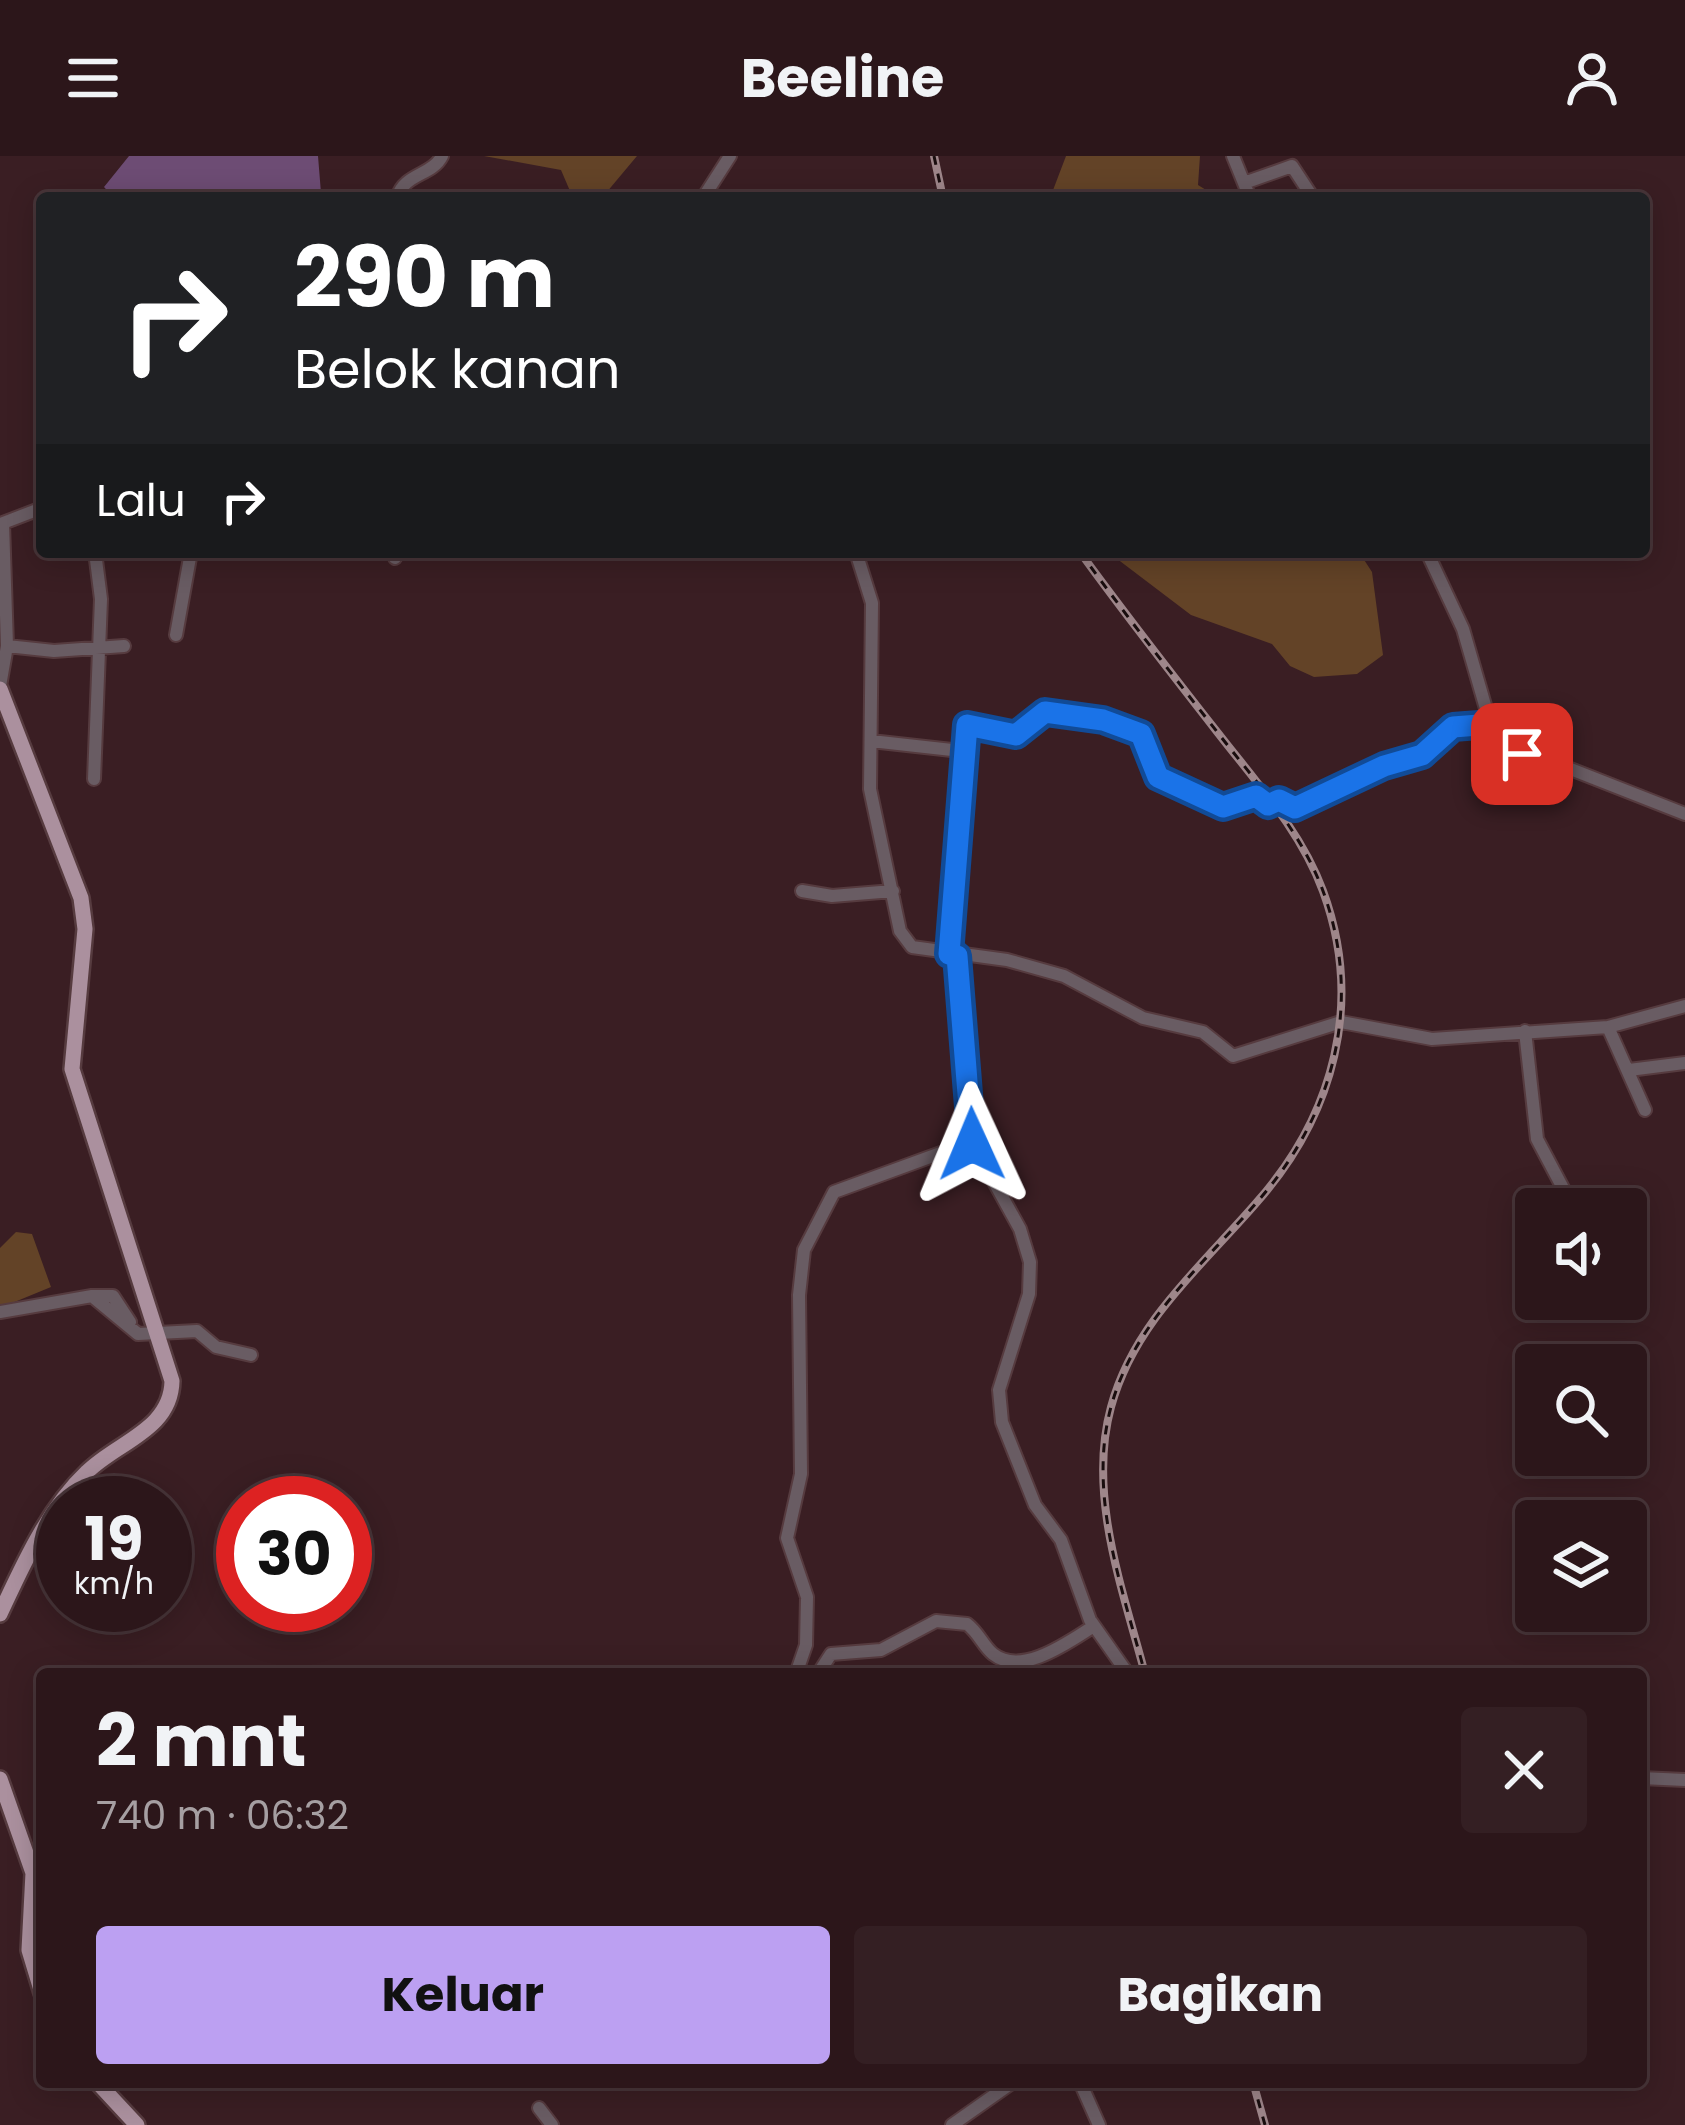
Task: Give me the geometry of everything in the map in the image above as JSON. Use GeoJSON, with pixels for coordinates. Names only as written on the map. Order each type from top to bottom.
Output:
{"type":"FeatureCollection","features":[{"type":"Feature","properties":{"kind":"main road"},"geometry":{"type":"LineString","coordinates":[[0,688],[81,898],[85,929],[70,1035],[72,1069],[150,1335],[172,1382],[164,1413],[76,1484],[23,1564],[0,1614]]}},
{"type":"Feature","properties":{"kind":"main road"},"geometry":{"type":"LineString","coordinates":[[0,1779],[33,1873],[28,1950],[36,1975]]}},
{"type":"Feature","properties":{"kind":"main road"},"geometry":{"type":"LineString","coordinates":[[103,2088],[137,2125]]}},
{"type":"Feature","properties":{"kind":"street"},"geometry":{"type":"LineString","coordinates":[[399,192],[402,185],[434,167],[442,156]]}},
{"type":"Feature","properties":{"kind":"street"},"geometry":{"type":"LineString","coordinates":[[707,192],[730,156]]}},
{"type":"Feature","properties":{"kind":"street"},"geometry":{"type":"LineString","coordinates":[[1233,156],[1248,192]]}},
{"type":"Feature","properties":{"kind":"street"},"geometry":{"type":"LineString","coordinates":[[1244,183],[1292,166],[1309,192]]}},
{"type":"Feature","properties":{"kind":"street"},"geometry":{"type":"LineString","coordinates":[[0,688],[7,646],[2,522],[36,510]]}},
{"type":"Feature","properties":{"kind":"street"},"geometry":{"type":"LineString","coordinates":[[94,779],[101,587],[96,558]]}},
{"type":"Feature","properties":{"kind":"street"},"geometry":{"type":"LineString","coordinates":[[176,635],[190,558]]}},
{"type":"Feature","properties":{"kind":"street"},"geometry":{"type":"LineString","coordinates":[[858,558],[872,603],[870,789],[902,938],[912,947],[1007,959],[1064,976],[1143,1018],[1203,1032],[1233,1056],[1341,1022],[1432,1039],[1608,1027],[1685,1006]]}},
{"type":"Feature","properties":{"kind":"street"},"geometry":{"type":"LineString","coordinates":[[1430,558],[1446,584],[1492,724],[1522,754],[1685,814]]}},
{"type":"Feature","properties":{"kind":"street"},"geometry":{"type":"LineString","coordinates":[[7,646],[124,646]]}},
{"type":"Feature","properties":{"kind":"street"},"geometry":{"type":"LineString","coordinates":[[1124,1668],[1094,1626],[1060,1540],[1035,1505],[1003,1422],[999,1390],[1029,1294],[1030,1262],[1020,1229],[971,1140],[972,1088],[953,955],[961,751],[969,724],[1016,735],[1045,712],[1103,720],[1141,734],[1158,777],[1217,806],[1256,796],[1268,805],[1279,800],[1295,808],[1384,766],[1422,755],[1453,727],[1492,724]]}},
{"type":"Feature","properties":{"kind":"street"},"geometry":{"type":"LineString","coordinates":[[871,741],[961,751]]}},
{"type":"Feature","properties":{"kind":"street"},"geometry":{"type":"LineString","coordinates":[[802,891],[832,896],[893,891]]}},
{"type":"Feature","properties":{"kind":"street"},"geometry":{"type":"LineString","coordinates":[[1608,1027],[1645,1110]]}},
{"type":"Feature","properties":{"kind":"street"},"geometry":{"type":"LineString","coordinates":[[1525,1031],[1537,1139],[1562,1188]]}},
{"type":"Feature","properties":{"kind":"street"},"geometry":{"type":"LineString","coordinates":[[1629,1070],[1685,1063]]}},
{"type":"Feature","properties":{"kind":"street"},"geometry":{"type":"LineString","coordinates":[[798,1668],[806,1645],[807,1597],[787,1538],[801,1466],[799,1295],[809,1236],[834,1192],[971,1140]]}},
{"type":"Feature","properties":{"kind":"street"},"geometry":{"type":"LineString","coordinates":[[0,1312],[92,1296],[124,1327],[150,1335],[177,1329],[197,1331],[216,1347],[251,1354]]}},
{"type":"Feature","properties":{"kind":"street"},"geometry":{"type":"LineString","coordinates":[[822,1668],[830,1654],[881,1650],[936,1621],[967,1624],[996,1656],[1005,1659],[1047,1654],[1094,1626]]}},
{"type":"Feature","properties":{"kind":"street"},"geometry":{"type":"LineString","coordinates":[[1647,1778],[1685,1780]]}},
{"type":"Feature","properties":{"kind":"street"},"geometry":{"type":"LineString","coordinates":[[952,2125],[1004,2088]]}},
{"type":"Feature","properties":{"kind":"street"},"geometry":{"type":"LineString","coordinates":[[1083,2088],[1099,2125]]}},
{"type":"Feature","properties":{"kind":"street"},"geometry":{"type":"LineString","coordinates":[[539,2108],[552,2125]]}},
{"type":"Feature","properties":{"kind":"shaded area"},"geometry":{"type":"Polygon","coordinates":[[[129,156],[318,156],[321,192],[109,192],[104,187],[129,156]]]}},
{"type":"Feature","properties":{"kind":"shaded area"},"geometry":{"type":"Polygon","coordinates":[[[484,156],[637,156],[607,192],[570,192],[561,170],[484,156]]]}},
{"type":"Feature","properties":{"kind":"shaded area"},"geometry":{"type":"Polygon","coordinates":[[[1066,156],[1200,156],[1198,185],[1209,192],[1052,192],[1066,156]]]}},
{"type":"Feature","properties":{"kind":"shaded area"},"geometry":{"type":"Polygon","coordinates":[[[1116,558],[1363,558],[1372,572],[1383,655],[1357,674],[1314,677],[1290,666],[1272,644],[1191,615],[1116,558]]]}},
{"type":"Feature","properties":{"kind":"shaded area"},"geometry":{"type":"Polygon","coordinates":[[[16,1232],[32,1234],[51,1287],[0,1308],[0,1248],[16,1232]]]}},
{"type":"Feature","properties":{"kind":"railway"},"geometry":{"type":"LineString","coordinates":[[934,156],[942,192]]}},
{"type":"Feature","properties":{"kind":"railway"},"geometry":{"type":"LineString","coordinates":[[1084,558],[1290,828],[1323,891],[1341,975],[1334,1056],[1306,1132],[1257,1202],[1153,1322],[1122,1376],[1111,1407],[1105,1440],[1105,1508],[1143,1668]]}},
{"type":"Feature","properties":{"kind":"railway"},"geometry":{"type":"LineString","coordinates":[[1255,2088],[1265,2125]]}},
{"type":"Feature","properties":{"kind":"route"},"geometry":{"type":"LineString","coordinates":[[972,1144],[972,1088],[957,956],[949,954],[961,752],[967,725],[1016,735],[1045,712],[1138,731],[1158,777],[1223,807],[1256,796],[1268,805],[1279,800],[1295,808],[1384,766],[1422,755],[1457,726],[1492,724],[1522,754]]}}]}
